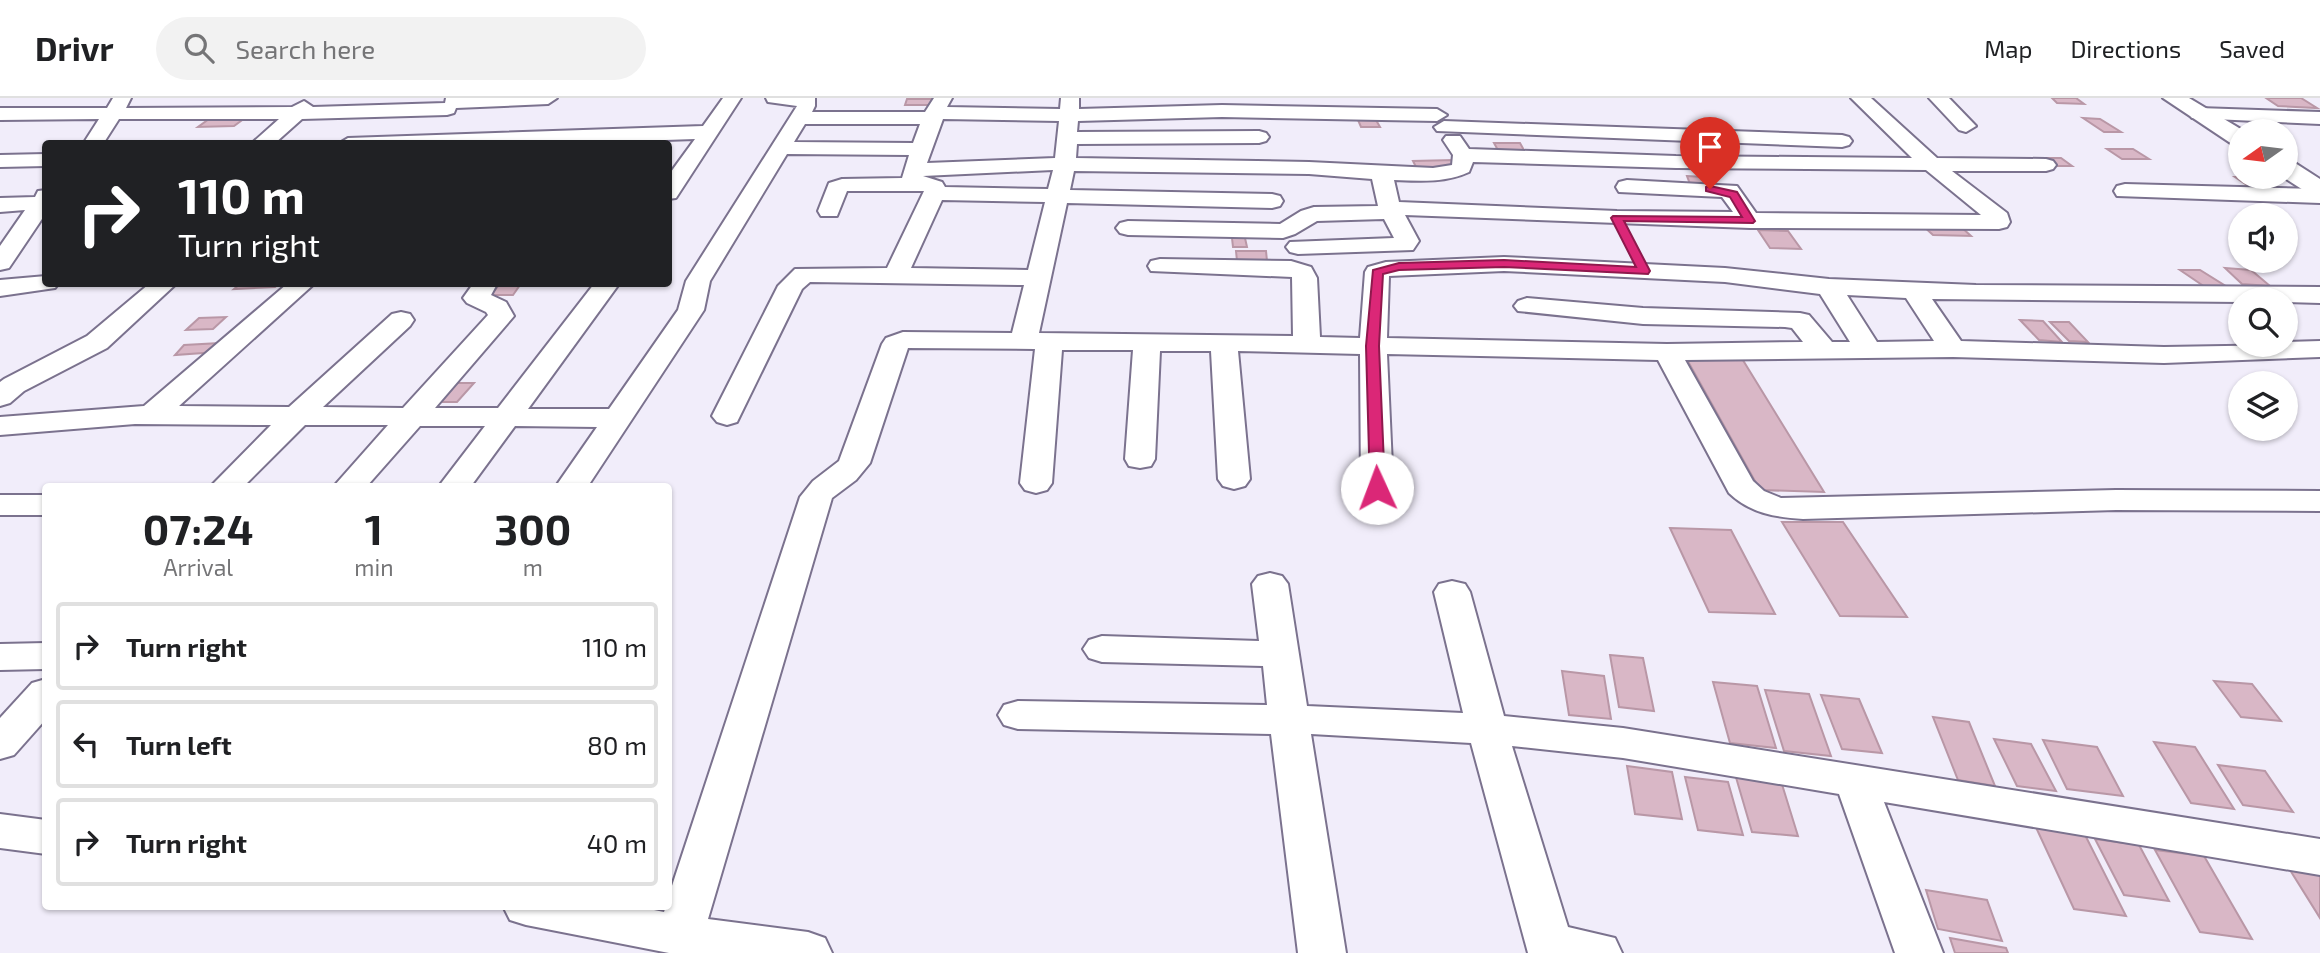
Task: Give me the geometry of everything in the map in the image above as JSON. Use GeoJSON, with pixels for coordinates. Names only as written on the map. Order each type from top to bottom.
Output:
{"type":"FeatureCollection","features":[{"type":"Feature","properties":{"kind":"main road"},"geometry":{"type":"LineString","coordinates":[[2174,98],[2228,132]]}},
{"type":"Feature","properties":{"kind":"main road"},"geometry":{"type":"LineString","coordinates":[[2298,176],[2320,190]]}},
{"type":"Feature","properties":{"kind":"street"},"geometry":{"type":"LineString","coordinates":[[265,140],[295,113],[318,98]]}},
{"type":"Feature","properties":{"kind":"street"},"geometry":{"type":"LineString","coordinates":[[0,114],[118,106],[295,113],[548,98]]}},
{"type":"Feature","properties":{"kind":"street"},"geometry":{"type":"LineString","coordinates":[[672,182],[679,163],[711,132],[732,98]]}},
{"type":"Feature","properties":{"kind":"street"},"geometry":{"type":"LineString","coordinates":[[574,483],[691,310],[698,281],[799,118],[807,100],[775,98]]}},
{"type":"Feature","properties":{"kind":"street"},"geometry":{"type":"LineString","coordinates":[[1160,266],[1291,268],[1298,249],[1302,217],[1314,214],[1391,210],[1749,221],[1998,222],[1999,218],[1931,164],[1860,98]]}},
{"type":"Feature","properties":{"kind":"street"},"geometry":{"type":"LineString","coordinates":[[1938,98],[1966,127]]}},
{"type":"Feature","properties":{"kind":"street"},"geometry":{"type":"LineString","coordinates":[[420,140],[452,103]]}},
{"type":"Feature","properties":{"kind":"street"},"geometry":{"type":"LineString","coordinates":[[96,140],[118,106]]}},
{"type":"Feature","properties":{"kind":"street"},"geometry":{"type":"LineString","coordinates":[[799,118],[1069,106],[1231,111],[1435,111],[1658,135],[1908,143]]}},
{"type":"Feature","properties":{"kind":"street"},"geometry":{"type":"LineString","coordinates":[[1036,483],[1038,278],[1065,164],[1069,106]]}},
{"type":"Feature","properties":{"kind":"street"},"geometry":{"type":"LineString","coordinates":[[1435,111],[1459,106]]}},
{"type":"Feature","properties":{"kind":"street"},"geometry":{"type":"LineString","coordinates":[[897,275],[925,182],[922,149],[937,110]]}},
{"type":"Feature","properties":{"kind":"street"},"geometry":{"type":"LineString","coordinates":[[829,211],[837,188],[842,185],[925,182],[1065,164],[1309,168],[1381,173],[1451,172],[1462,168],[1463,155],[1435,111]]}},
{"type":"Feature","properties":{"kind":"street"},"geometry":{"type":"LineString","coordinates":[[2199,114],[2320,118]]}},
{"type":"Feature","properties":{"kind":"street"},"geometry":{"type":"LineString","coordinates":[[477,140],[711,132]]}},
{"type":"Feature","properties":{"kind":"street"},"geometry":{"type":"LineString","coordinates":[[1658,135],[1676,162]]}},
{"type":"Feature","properties":{"kind":"street"},"geometry":{"type":"LineString","coordinates":[[1068,138],[1259,137]]}},
{"type":"Feature","properties":{"kind":"street"},"geometry":{"type":"LineString","coordinates":[[779,148],[922,149]]}},
{"type":"Feature","properties":{"kind":"street"},"geometry":{"type":"LineString","coordinates":[[1463,155],[1676,162],[2046,165]]}},
{"type":"Feature","properties":{"kind":"street"},"geometry":{"type":"LineString","coordinates":[[0,160],[42,160]]}},
{"type":"Feature","properties":{"kind":"street"},"geometry":{"type":"LineString","coordinates":[[1128,228],[1270,231],[1298,249],[1405,245],[1408,241],[1391,210],[1381,173]]}},
{"type":"Feature","properties":{"kind":"street"},"geometry":{"type":"LineString","coordinates":[[925,182],[1057,197],[1272,201]]}},
{"type":"Feature","properties":{"kind":"street"},"geometry":{"type":"LineString","coordinates":[[1628,187],[1729,191],[1749,221]]}},
{"type":"Feature","properties":{"kind":"street"},"geometry":{"type":"LineString","coordinates":[[2125,191],[2320,196]]}},
{"type":"Feature","properties":{"kind":"street"},"geometry":{"type":"LineString","coordinates":[[0,205],[42,200]]}},
{"type":"Feature","properties":{"kind":"street"},"geometry":{"type":"LineString","coordinates":[[0,263],[42,201]]}},
{"type":"Feature","properties":{"kind":"street"},"geometry":{"type":"LineString","coordinates":[[1617,218],[1635,253]]}},
{"type":"Feature","properties":{"kind":"street"},"geometry":{"type":"LineString","coordinates":[[1298,249],[1305,278],[1307,345]]}},
{"type":"Feature","properties":{"kind":"street"},"geometry":{"type":"LineString","coordinates":[[1377,488],[1373,346],[1377,272],[1399,266],[1504,264],[1635,253],[1725,275],[1829,287],[1976,293],[2320,295]]}},
{"type":"Feature","properties":{"kind":"street"},"geometry":{"type":"LineString","coordinates":[[1504,264],[1551,350]]}},
{"type":"Feature","properties":{"kind":"street"},"geometry":{"type":"LineString","coordinates":[[727,416],[791,286],[804,274],[820,272],[1038,278]]}},
{"type":"Feature","properties":{"kind":"street"},"geometry":{"type":"LineString","coordinates":[[0,288],[42,283]]}},
{"type":"Feature","properties":{"kind":"street"},"geometry":{"type":"LineString","coordinates":[[0,397],[14,385],[97,342],[160,287]]}},
{"type":"Feature","properties":{"kind":"street"},"geometry":{"type":"LineString","coordinates":[[153,414],[299,287]]}},
{"type":"Feature","properties":{"kind":"street"},"geometry":{"type":"LineString","coordinates":[[353,483],[501,316],[497,307],[476,298],[483,287]]}},
{"type":"Feature","properties":{"kind":"street"},"geometry":{"type":"LineString","coordinates":[[457,483],[605,287]]}},
{"type":"Feature","properties":{"kind":"street"},"geometry":{"type":"LineString","coordinates":[[1829,287],[1869,350]]}},
{"type":"Feature","properties":{"kind":"street"},"geometry":{"type":"LineString","coordinates":[[1914,290],[1953,349]]}},
{"type":"Feature","properties":{"kind":"street"},"geometry":{"type":"LineString","coordinates":[[1527,306],[1643,316],[1800,321],[1808,327],[1824,350]]}},
{"type":"Feature","properties":{"kind":"street"},"geometry":{"type":"LineString","coordinates":[[230,483],[298,415],[401,320]]}},
{"type":"Feature","properties":{"kind":"street"},"geometry":{"type":"LineString","coordinates":[[681,935],[816,497],[821,487],[847,475],[854,463],[896,344],[902,340],[1036,340],[1667,352],[1953,349],[2164,355],[2320,349]]}},
{"type":"Feature","properties":{"kind":"street"},"geometry":{"type":"LineString","coordinates":[[1140,459],[1147,342]]}},
{"type":"Feature","properties":{"kind":"street"},"geometry":{"type":"LineString","coordinates":[[1224,343],[1234,479]]}},
{"type":"Feature","properties":{"kind":"street"},"geometry":{"type":"LineString","coordinates":[[1667,352],[1740,486],[1753,498],[1776,507],[1887,509],[2116,500],[2320,500]]}},
{"type":"Feature","properties":{"kind":"street"},"geometry":{"type":"LineString","coordinates":[[0,426],[84,417],[153,414],[619,418]]}},
{"type":"Feature","properties":{"kind":"street"},"geometry":{"type":"LineString","coordinates":[[0,505],[42,505]]}},
{"type":"Feature","properties":{"kind":"street"},"geometry":{"type":"LineString","coordinates":[[1270,584],[1322,953]]}},
{"type":"Feature","properties":{"kind":"street"},"geometry":{"type":"LineString","coordinates":[[1452,592],[1551,949],[1598,953]]}},
{"type":"Feature","properties":{"kind":"street"},"geometry":{"type":"LineString","coordinates":[[1102,649],[1280,654]]}},
{"type":"Feature","properties":{"kind":"street"},"geometry":{"type":"LineString","coordinates":[[0,657],[42,656]]}},
{"type":"Feature","properties":{"kind":"street"},"geometry":{"type":"LineString","coordinates":[[0,744],[42,697]]}},
{"type":"Feature","properties":{"kind":"street"},"geometry":{"type":"LineString","coordinates":[[1018,715],[1363,721],[1488,729],[1623,743],[2320,857]]}},
{"type":"Feature","properties":{"kind":"street"},"geometry":{"type":"LineString","coordinates":[[1855,781],[1920,953]]}},
{"type":"Feature","properties":{"kind":"street"},"geometry":{"type":"LineString","coordinates":[[0,831],[42,836]]}},
{"type":"Feature","properties":{"kind":"street"},"geometry":{"type":"LineString","coordinates":[[547,910],[681,935],[808,953]]}},
{"type":"Feature","properties":{"kind":"building"},"geometry":{"type":"Polygon","coordinates":[[[2052,98],[2076,98],[2084,104],[2057,103],[2052,98]]]}},
{"type":"Feature","properties":{"kind":"building"},"geometry":{"type":"Polygon","coordinates":[[[2266,98],[2301,98],[2317,108],[2278,106],[2266,98]]]}},
{"type":"Feature","properties":{"kind":"building"},"geometry":{"type":"Polygon","coordinates":[[[907,99],[936,99],[933,105],[905,105],[907,99]]]}},
{"type":"Feature","properties":{"kind":"building"},"geometry":{"type":"Polygon","coordinates":[[[245,118],[234,126],[198,127],[209,119],[245,118]]]}},
{"type":"Feature","properties":{"kind":"building"},"geometry":{"type":"Polygon","coordinates":[[[2083,118],[2100,119],[2121,132],[2104,132],[2083,118]]]}},
{"type":"Feature","properties":{"kind":"building"},"geometry":{"type":"Polygon","coordinates":[[[1358,120],[1376,120],[1380,127],[1361,127],[1358,120]]]}},
{"type":"Feature","properties":{"kind":"building"},"geometry":{"type":"Polygon","coordinates":[[[1494,143],[1520,143],[1525,152],[1499,152],[1494,143]]]}},
{"type":"Feature","properties":{"kind":"building"},"geometry":{"type":"Polygon","coordinates":[[[2107,149],[2133,149],[2149,159],[2122,159],[2107,149]]]}},
{"type":"Feature","properties":{"kind":"building"},"geometry":{"type":"Polygon","coordinates":[[[2042,158],[2061,158],[2072,166],[2053,166],[2042,158]]]}},
{"type":"Feature","properties":{"kind":"building"},"geometry":{"type":"Polygon","coordinates":[[[1454,160],[1459,168],[1417,169],[1413,161],[1454,160]]]}},
{"type":"Feature","properties":{"kind":"building"},"geometry":{"type":"Polygon","coordinates":[[[1687,176],[1703,177],[1707,184],[1690,184],[1687,176]]]}},
{"type":"Feature","properties":{"kind":"building"},"geometry":{"type":"Polygon","coordinates":[[[2253,189],[2271,189],[2275,192],[2253,189]]]}},
{"type":"Feature","properties":{"kind":"building"},"geometry":{"type":"Polygon","coordinates":[[[1922,225],[1959,225],[1971,236],[1933,235],[1922,225]]]}},
{"type":"Feature","properties":{"kind":"building"},"geometry":{"type":"Polygon","coordinates":[[[1758,230],[1788,231],[1801,249],[1770,248],[1758,230]]]}},
{"type":"Feature","properties":{"kind":"building"},"geometry":{"type":"Polygon","coordinates":[[[1232,238],[1245,238],[1247,247],[1233,247],[1232,238]]]}},
{"type":"Feature","properties":{"kind":"building"},"geometry":{"type":"Polygon","coordinates":[[[1236,251],[1266,251],[1267,261],[1237,261],[1236,251]]]}},
{"type":"Feature","properties":{"kind":"building"},"geometry":{"type":"Polygon","coordinates":[[[2180,270],[2200,270],[2228,288],[2228,290],[2211,291],[2180,270]]]}},
{"type":"Feature","properties":{"kind":"building"},"geometry":{"type":"Polygon","coordinates":[[[2230,273],[2255,273],[2270,286],[2242,284],[2230,273]]]}},
{"type":"Feature","properties":{"kind":"building"},"geometry":{"type":"Polygon","coordinates":[[[236,287],[275,287],[234,289],[236,287]]]}},
{"type":"Feature","properties":{"kind":"building"},"geometry":{"type":"Polygon","coordinates":[[[497,287],[519,287],[513,295],[491,295],[497,287]]]}},
{"type":"Feature","properties":{"kind":"building"},"geometry":{"type":"Polygon","coordinates":[[[226,317],[213,329],[186,330],[199,318],[226,317]]]}},
{"type":"Feature","properties":{"kind":"building"},"geometry":{"type":"Polygon","coordinates":[[[2020,320],[2043,321],[2062,342],[2039,340],[2020,320]]]}},
{"type":"Feature","properties":{"kind":"building"},"geometry":{"type":"Polygon","coordinates":[[[2050,322],[2069,322],[2088,342],[2069,341],[2050,322]]]}},
{"type":"Feature","properties":{"kind":"building"},"geometry":{"type":"Polygon","coordinates":[[[240,342],[231,351],[175,355],[184,345],[240,342]]]}},
{"type":"Feature","properties":{"kind":"building"},"geometry":{"type":"Polygon","coordinates":[[[1685,356],[1741,357],[1824,492],[1760,490],[1685,356]]]}},
{"type":"Feature","properties":{"kind":"building"},"geometry":{"type":"Polygon","coordinates":[[[451,383],[474,383],[457,402],[434,402],[451,383]]]}},
{"type":"Feature","properties":{"kind":"building"},"geometry":{"type":"Polygon","coordinates":[[[1782,522],[1843,522],[1907,617],[1840,616],[1782,522]]]}},
{"type":"Feature","properties":{"kind":"building"},"geometry":{"type":"Polygon","coordinates":[[[1670,528],[1731,530],[1775,614],[1709,612],[1670,528]]]}},
{"type":"Feature","properties":{"kind":"building"},"geometry":{"type":"Polygon","coordinates":[[[1610,655],[1643,658],[1654,711],[1619,707],[1610,655]]]}},
{"type":"Feature","properties":{"kind":"building"},"geometry":{"type":"Polygon","coordinates":[[[1562,671],[1604,676],[1611,719],[1569,715],[1562,671]]]}},
{"type":"Feature","properties":{"kind":"building"},"geometry":{"type":"Polygon","coordinates":[[[2214,681],[2252,684],[2281,721],[2241,717],[2214,681]]]}},
{"type":"Feature","properties":{"kind":"building"},"geometry":{"type":"Polygon","coordinates":[[[1713,682],[1757,686],[1776,748],[1730,743],[1713,682]]]}},
{"type":"Feature","properties":{"kind":"building"},"geometry":{"type":"Polygon","coordinates":[[[1765,690],[1809,694],[1831,756],[1784,751],[1765,690]]]}},
{"type":"Feature","properties":{"kind":"building"},"geometry":{"type":"Polygon","coordinates":[[[1821,695],[1859,699],[1882,753],[1842,749],[1821,695]]]}},
{"type":"Feature","properties":{"kind":"building"},"geometry":{"type":"Polygon","coordinates":[[[1933,717],[1969,722],[1995,786],[1958,780],[1933,717]]]}},
{"type":"Feature","properties":{"kind":"building"},"geometry":{"type":"Polygon","coordinates":[[[1994,739],[2031,744],[2056,791],[2017,786],[1994,739]]]}},
{"type":"Feature","properties":{"kind":"building"},"geometry":{"type":"Polygon","coordinates":[[[2043,740],[2097,747],[2123,796],[2067,789],[2043,740]]]}},
{"type":"Feature","properties":{"kind":"building"},"geometry":{"type":"Polygon","coordinates":[[[2154,742],[2195,747],[2234,809],[2191,803],[2154,742]]]}},
{"type":"Feature","properties":{"kind":"building"},"geometry":{"type":"Polygon","coordinates":[[[2218,765],[2265,771],[2293,812],[2243,805],[2218,765]]]}},
{"type":"Feature","properties":{"kind":"building"},"geometry":{"type":"Polygon","coordinates":[[[1627,766],[1672,772],[1682,819],[1635,814],[1627,766]]]}},
{"type":"Feature","properties":{"kind":"building"},"geometry":{"type":"Polygon","coordinates":[[[1735,774],[1780,778],[1798,836],[1752,832],[1735,774]]]}},
{"type":"Feature","properties":{"kind":"building"},"geometry":{"type":"Polygon","coordinates":[[[1685,777],[1728,782],[1743,835],[1698,830],[1685,777]]]}},
{"type":"Feature","properties":{"kind":"building"},"geometry":{"type":"Polygon","coordinates":[[[2033,821],[2081,827],[2126,916],[2074,909],[2033,821]]]}},
{"type":"Feature","properties":{"kind":"building"},"geometry":{"type":"Polygon","coordinates":[[[2095,839],[2139,845],[2169,901],[2124,895],[2095,839]]]}},
{"type":"Feature","properties":{"kind":"building"},"geometry":{"type":"Polygon","coordinates":[[[2155,850],[2204,856],[2252,939],[2200,932],[2155,850]]]}},
{"type":"Feature","properties":{"kind":"building"},"geometry":{"type":"Polygon","coordinates":[[[2290,870],[2320,874],[2320,918],[2290,870]]]}},
{"type":"Feature","properties":{"kind":"building"},"geometry":{"type":"Polygon","coordinates":[[[1926,890],[1987,900],[2002,941],[1938,929],[1926,890]]]}},
{"type":"Feature","properties":{"kind":"building"},"geometry":{"type":"Polygon","coordinates":[[[1950,938],[2006,948],[2008,953],[1955,953],[1950,938]]]}},
{"type":"Feature","properties":{"kind":"route"},"geometry":{"type":"LineString","coordinates":[[1377,488],[1373,346],[1377,272],[1399,266],[1504,264],[1644,271],[1617,218],[1749,221],[1734,194],[1710,189]]}}]}
